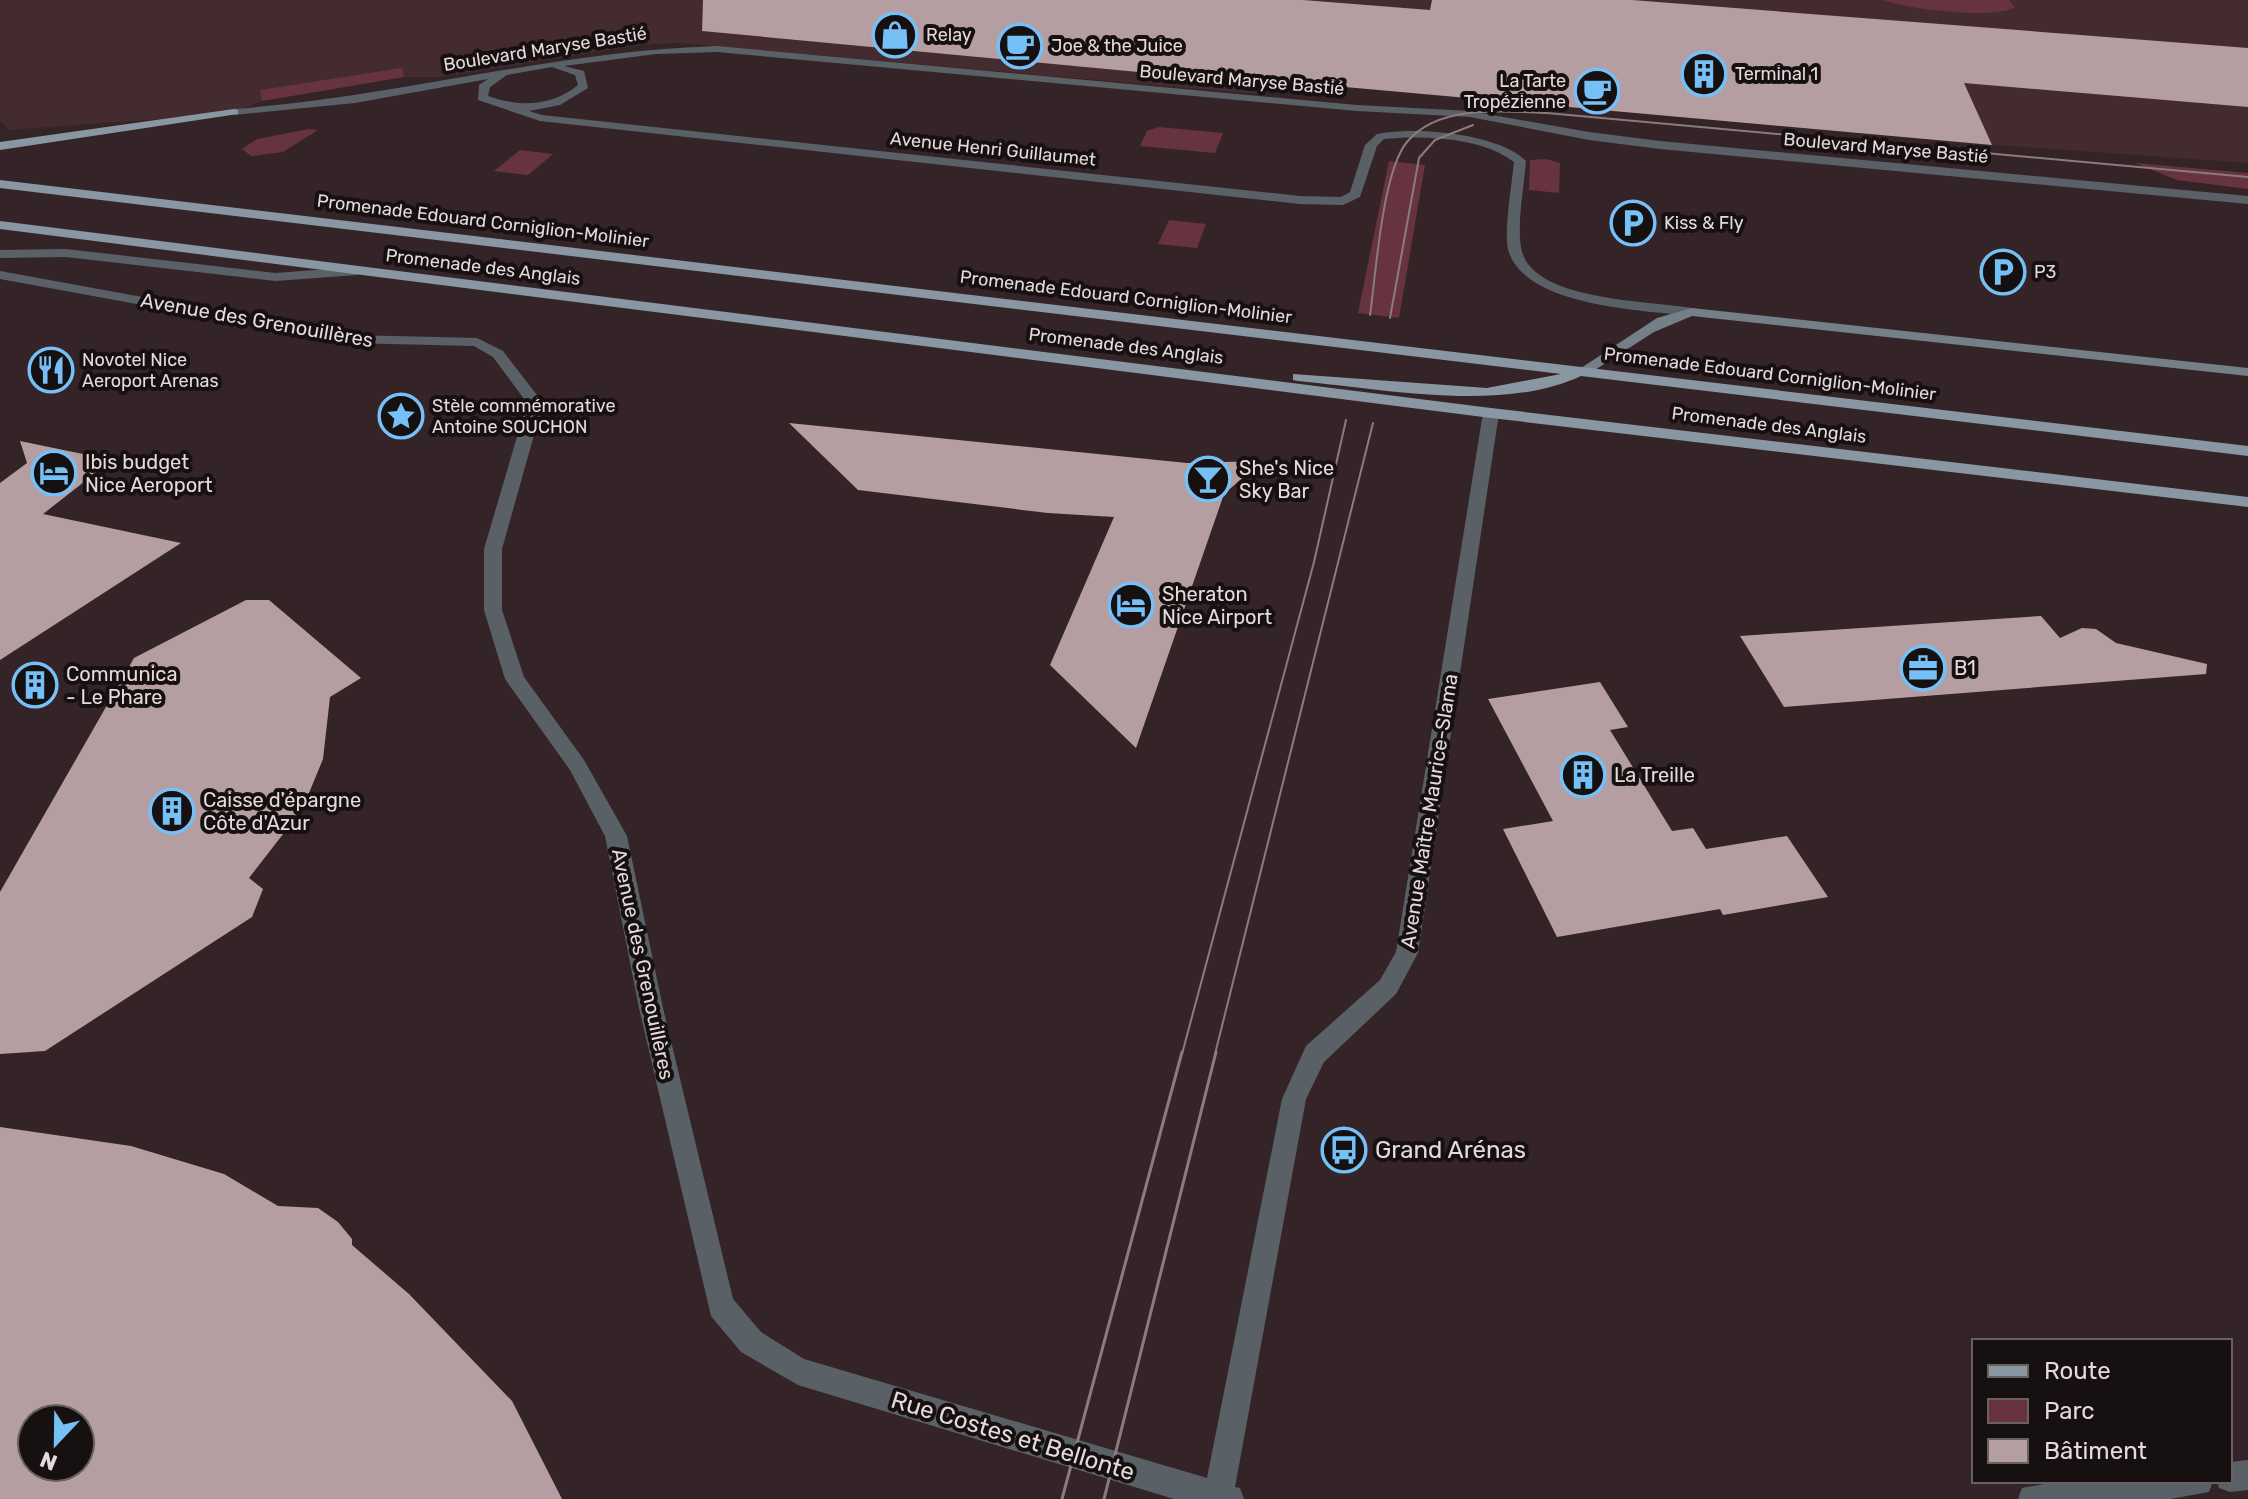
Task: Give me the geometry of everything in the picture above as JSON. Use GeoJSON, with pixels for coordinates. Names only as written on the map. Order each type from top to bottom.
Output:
{"type":"FeatureCollection","features":[{"type":"Feature","properties":{"kind":"main road"},"geometry":{"type":"LineString","coordinates":[[0,146],[234,112]]}},
{"type":"Feature","properties":{"kind":"main road","name":"Promenade Edouard Corniglion-Molinier"},"geometry":{"type":"LineString","coordinates":[[0,184],[2248,451]]}},
{"type":"Feature","properties":{"kind":"main road","name":"Promenade des Anglais"},"geometry":{"type":"LineString","coordinates":[[0,225],[1491,413],[2248,502]]}},
{"type":"Feature","properties":{"kind":"main road"},"geometry":{"type":"LineString","coordinates":[[1209,376],[1327,377],[1487,393],[1545,384],[1582,372]]}},
{"type":"Feature","properties":{"kind":"street","name":"Boulevard Maryse Bastié"},"geometry":{"type":"LineString","coordinates":[[234,112],[269,111],[650,49],[717,49],[1357,108],[1458,113],[1647,143],[2248,200]]}},
{"type":"Feature","properties":{"kind":"street"},"geometry":{"type":"LineString","coordinates":[[473,98],[495,105],[552,104],[577,93],[584,86],[580,73],[570,69],[524,69],[485,85],[482,98],[495,105]]}},
{"type":"Feature","properties":{"kind":"street"},"geometry":{"type":"LineString","coordinates":[[413,89],[458,93]]}},
{"type":"Feature","properties":{"kind":"street","name":"Avenue Henri Guillaumet"},"geometry":{"type":"LineString","coordinates":[[495,105],[540,118],[588,125],[1300,200],[1343,201],[1356,194],[1371,145],[1381,136],[1485,144],[1516,156],[1520,161],[1514,248],[1530,273],[1554,287],[1591,298],[1692,312]]}},
{"type":"Feature","properties":{"kind":"street","name":"Avenue des Grenouillères"},"geometry":{"type":"LineString","coordinates":[[0,254],[66,253],[275,277],[357,271]]}},
{"type":"Feature","properties":{"kind":"street","name":"Avenue des Grenouillères"},"geometry":{"type":"LineString","coordinates":[[0,275],[373,342],[470,340],[498,354],[532,395],[533,413],[493,549],[493,610],[515,679],[577,765],[616,836],[651,1008],[721,1306],[751,1342],[798,1371]]}},
{"type":"Feature","properties":{"kind":"street"},"geometry":{"type":"LineString","coordinates":[[1582,372],[1621,352],[1660,320],[1692,312],[2248,372]]}},
{"type":"Feature","properties":{"kind":"street","name":"Avenue Maître Maurice-Slama"},"geometry":{"type":"LineString","coordinates":[[1222,1498],[1294,1099],[1315,1054],[1388,987],[1407,953],[1491,413]]}},
{"type":"Feature","properties":{"kind":"street","name":"Rue Costes et Bellonte"},"geometry":{"type":"LineString","coordinates":[[798,1371],[1222,1498]]}},
{"type":"Feature","properties":{"kind":"street"},"geometry":{"type":"LineString","coordinates":[[2033,1499],[2180,1483]]}},
{"type":"Feature","properties":{"kind":"shaded area"},"geometry":{"type":"Polygon","coordinates":[[[0,0],[2248,0],[2248,163],[1997,145],[1262,78],[1256,94],[680,43],[645,44],[441,77],[404,77],[262,101],[229,114],[8,130],[0,120],[0,0]]]}},
{"type":"Feature","properties":{"kind":"green space"},"geometry":{"type":"Polygon","coordinates":[[[1883,0],[2009,0],[2015,7],[2005,11],[1972,13],[1930,10],[1883,0]]]}},
{"type":"Feature","properties":{"kind":"green space"},"geometry":{"type":"Polygon","coordinates":[[[402,68],[404,77],[262,101],[260,90],[402,68]]]}},
{"type":"Feature","properties":{"kind":"green space"},"geometry":{"type":"Polygon","coordinates":[[[1159,127],[1223,133],[1215,153],[1140,146],[1147,131],[1159,127]]]}},
{"type":"Feature","properties":{"kind":"green space"},"geometry":{"type":"Polygon","coordinates":[[[318,130],[283,152],[251,156],[242,149],[257,139],[318,130]]]}},
{"type":"Feature","properties":{"kind":"green space"},"geometry":{"type":"Polygon","coordinates":[[[520,150],[553,154],[528,175],[494,171],[520,150]]]}},
{"type":"Feature","properties":{"kind":"green space"},"geometry":{"type":"Polygon","coordinates":[[[1546,159],[1560,163],[1559,193],[1529,190],[1530,160],[1546,159]]]}},
{"type":"Feature","properties":{"kind":"green space"},"geometry":{"type":"Polygon","coordinates":[[[1389,161],[1425,165],[1399,318],[1358,313],[1389,161]]]}},
{"type":"Feature","properties":{"kind":"green space"},"geometry":{"type":"Polygon","coordinates":[[[2135,163],[2248,173],[2248,189],[2177,180],[2135,163]]]}},
{"type":"Feature","properties":{"kind":"green space"},"geometry":{"type":"Polygon","coordinates":[[[1169,220],[1206,224],[1197,248],[1158,244],[1169,220]]]}},
{"type":"Feature","properties":{"kind":"building","name":"Terminal 1"},"geometry":{"type":"Polygon","coordinates":[[[703,0],[1303,0],[1430,10],[1432,0],[1632,0],[2248,48],[2248,107],[1964,83],[1992,145],[1268,80],[1266,84],[702,31],[703,0]]]}},
{"type":"Feature","properties":{"kind":"building","name":"Sheraton Nice Airport"},"geometry":{"type":"Polygon","coordinates":[[[789,423],[1187,463],[1262,461],[1224,494],[1136,748],[1050,665],[1114,517],[1048,513],[858,490],[789,423]]]}},
{"type":"Feature","properties":{"kind":"building"},"geometry":{"type":"Polygon","coordinates":[[[20,441],[112,460],[43,514],[181,543],[0,660],[0,483],[27,463],[20,441]]]}},
{"type":"Feature","properties":{"kind":"building","name":"Caisse d'épargne Côte d'Azur"},"geometry":{"type":"Polygon","coordinates":[[[246,600],[269,600],[361,678],[330,697],[323,759],[309,793],[287,829],[249,878],[263,889],[252,917],[45,1051],[0,1054],[0,892],[134,658],[246,600]]]}},
{"type":"Feature","properties":{"kind":"building","name":"B1"},"geometry":{"type":"Polygon","coordinates":[[[2041,616],[2060,638],[2082,628],[2096,629],[2116,643],[2207,664],[2206,674],[1784,707],[1740,636],[2041,616]]]}},
{"type":"Feature","properties":{"kind":"building","name":"La Treille"},"geometry":{"type":"Polygon","coordinates":[[[1600,682],[1628,727],[1610,730],[1672,831],[1693,828],[1706,849],[1787,836],[1828,897],[1723,915],[1720,909],[1557,937],[1503,829],[1553,821],[1488,699],[1600,682]]]}},
{"type":"Feature","properties":{"kind":"building"},"geometry":{"type":"Polygon","coordinates":[[[0,1127],[131,1146],[224,1174],[278,1206],[318,1208],[338,1222],[352,1239],[352,1245],[409,1294],[512,1401],[562,1499],[0,1499],[0,1127]]]}},
{"type":"Feature","properties":{"kind":"tram line"},"geometry":{"type":"LineString","coordinates":[[1370,315],[1386,199],[1398,156],[1420,130],[1436,121],[1472,112],[1547,113],[2248,177]]}},
{"type":"Feature","properties":{"kind":"tram line"},"geometry":{"type":"LineString","coordinates":[[1390,318],[1419,158],[1435,140],[1473,125]]}},
{"type":"Feature","properties":{"kind":"tram line"},"geometry":{"type":"LineString","coordinates":[[1182,1054],[1314,562],[1346,420]]}},
{"type":"Feature","properties":{"kind":"tram line"},"geometry":{"type":"LineString","coordinates":[[1215,1054],[1373,423]]}},
{"type":"Feature","properties":{"kind":"tram line"},"geometry":{"type":"LineString","coordinates":[[1062,1499],[1182,1052]]}},
{"type":"Feature","properties":{"kind":"tram line"},"geometry":{"type":"LineString","coordinates":[[1104,1499],[1216,1052]]}},
{"type":"Feature","properties":{"kind":"place","name":"Relay"},"geometry":{"type":"Point","coordinates":[895,35]}},
{"type":"Feature","properties":{"kind":"place","name":"Joe & the Juice"},"geometry":{"type":"Point","coordinates":[1020,46]}},
{"type":"Feature","properties":{"kind":"place","name":"Terminal 1"},"geometry":{"type":"Point","coordinates":[1704,74]}},
{"type":"Feature","properties":{"kind":"place","name":"La Tarte Tropézienne"},"geometry":{"type":"Point","coordinates":[1597,91]}},
{"type":"Feature","properties":{"kind":"place","name":"Kiss & Fly"},"geometry":{"type":"Point","coordinates":[1633,223]}},
{"type":"Feature","properties":{"kind":"place","name":"P3"},"geometry":{"type":"Point","coordinates":[2003,272]}},
{"type":"Feature","properties":{"kind":"place","name":"Novotel Nice Aeroport Arenas"},"geometry":{"type":"Point","coordinates":[51,370]}},
{"type":"Feature","properties":{"kind":"place","name":"Stèle commémorative Antoine SOUCHON"},"geometry":{"type":"Point","coordinates":[401,416]}},
{"type":"Feature","properties":{"kind":"place","name":"Ibis budget Nice Aeroport"},"geometry":{"type":"Point","coordinates":[54,473]}},
{"type":"Feature","properties":{"kind":"place","name":"She's Nice Sky Bar"},"geometry":{"type":"Point","coordinates":[1208,479]}},
{"type":"Feature","properties":{"kind":"place","name":"Sheraton Nice Airport"},"geometry":{"type":"Point","coordinates":[1131,605]}},
{"type":"Feature","properties":{"kind":"place","name":"B1"},"geometry":{"type":"Point","coordinates":[1923,668]}},
{"type":"Feature","properties":{"kind":"place","name":"Communica - Le Phare"},"geometry":{"type":"Point","coordinates":[35,685]}},
{"type":"Feature","properties":{"kind":"place","name":"La Treille"},"geometry":{"type":"Point","coordinates":[1583,775]}},
{"type":"Feature","properties":{"kind":"place","name":"Caisse d'épargne Côte d'Azur"},"geometry":{"type":"Point","coordinates":[172,811]}},
{"type":"Feature","properties":{"kind":"place","name":"Grand Arénas"},"geometry":{"type":"Point","coordinates":[1344,1150]}}]}
